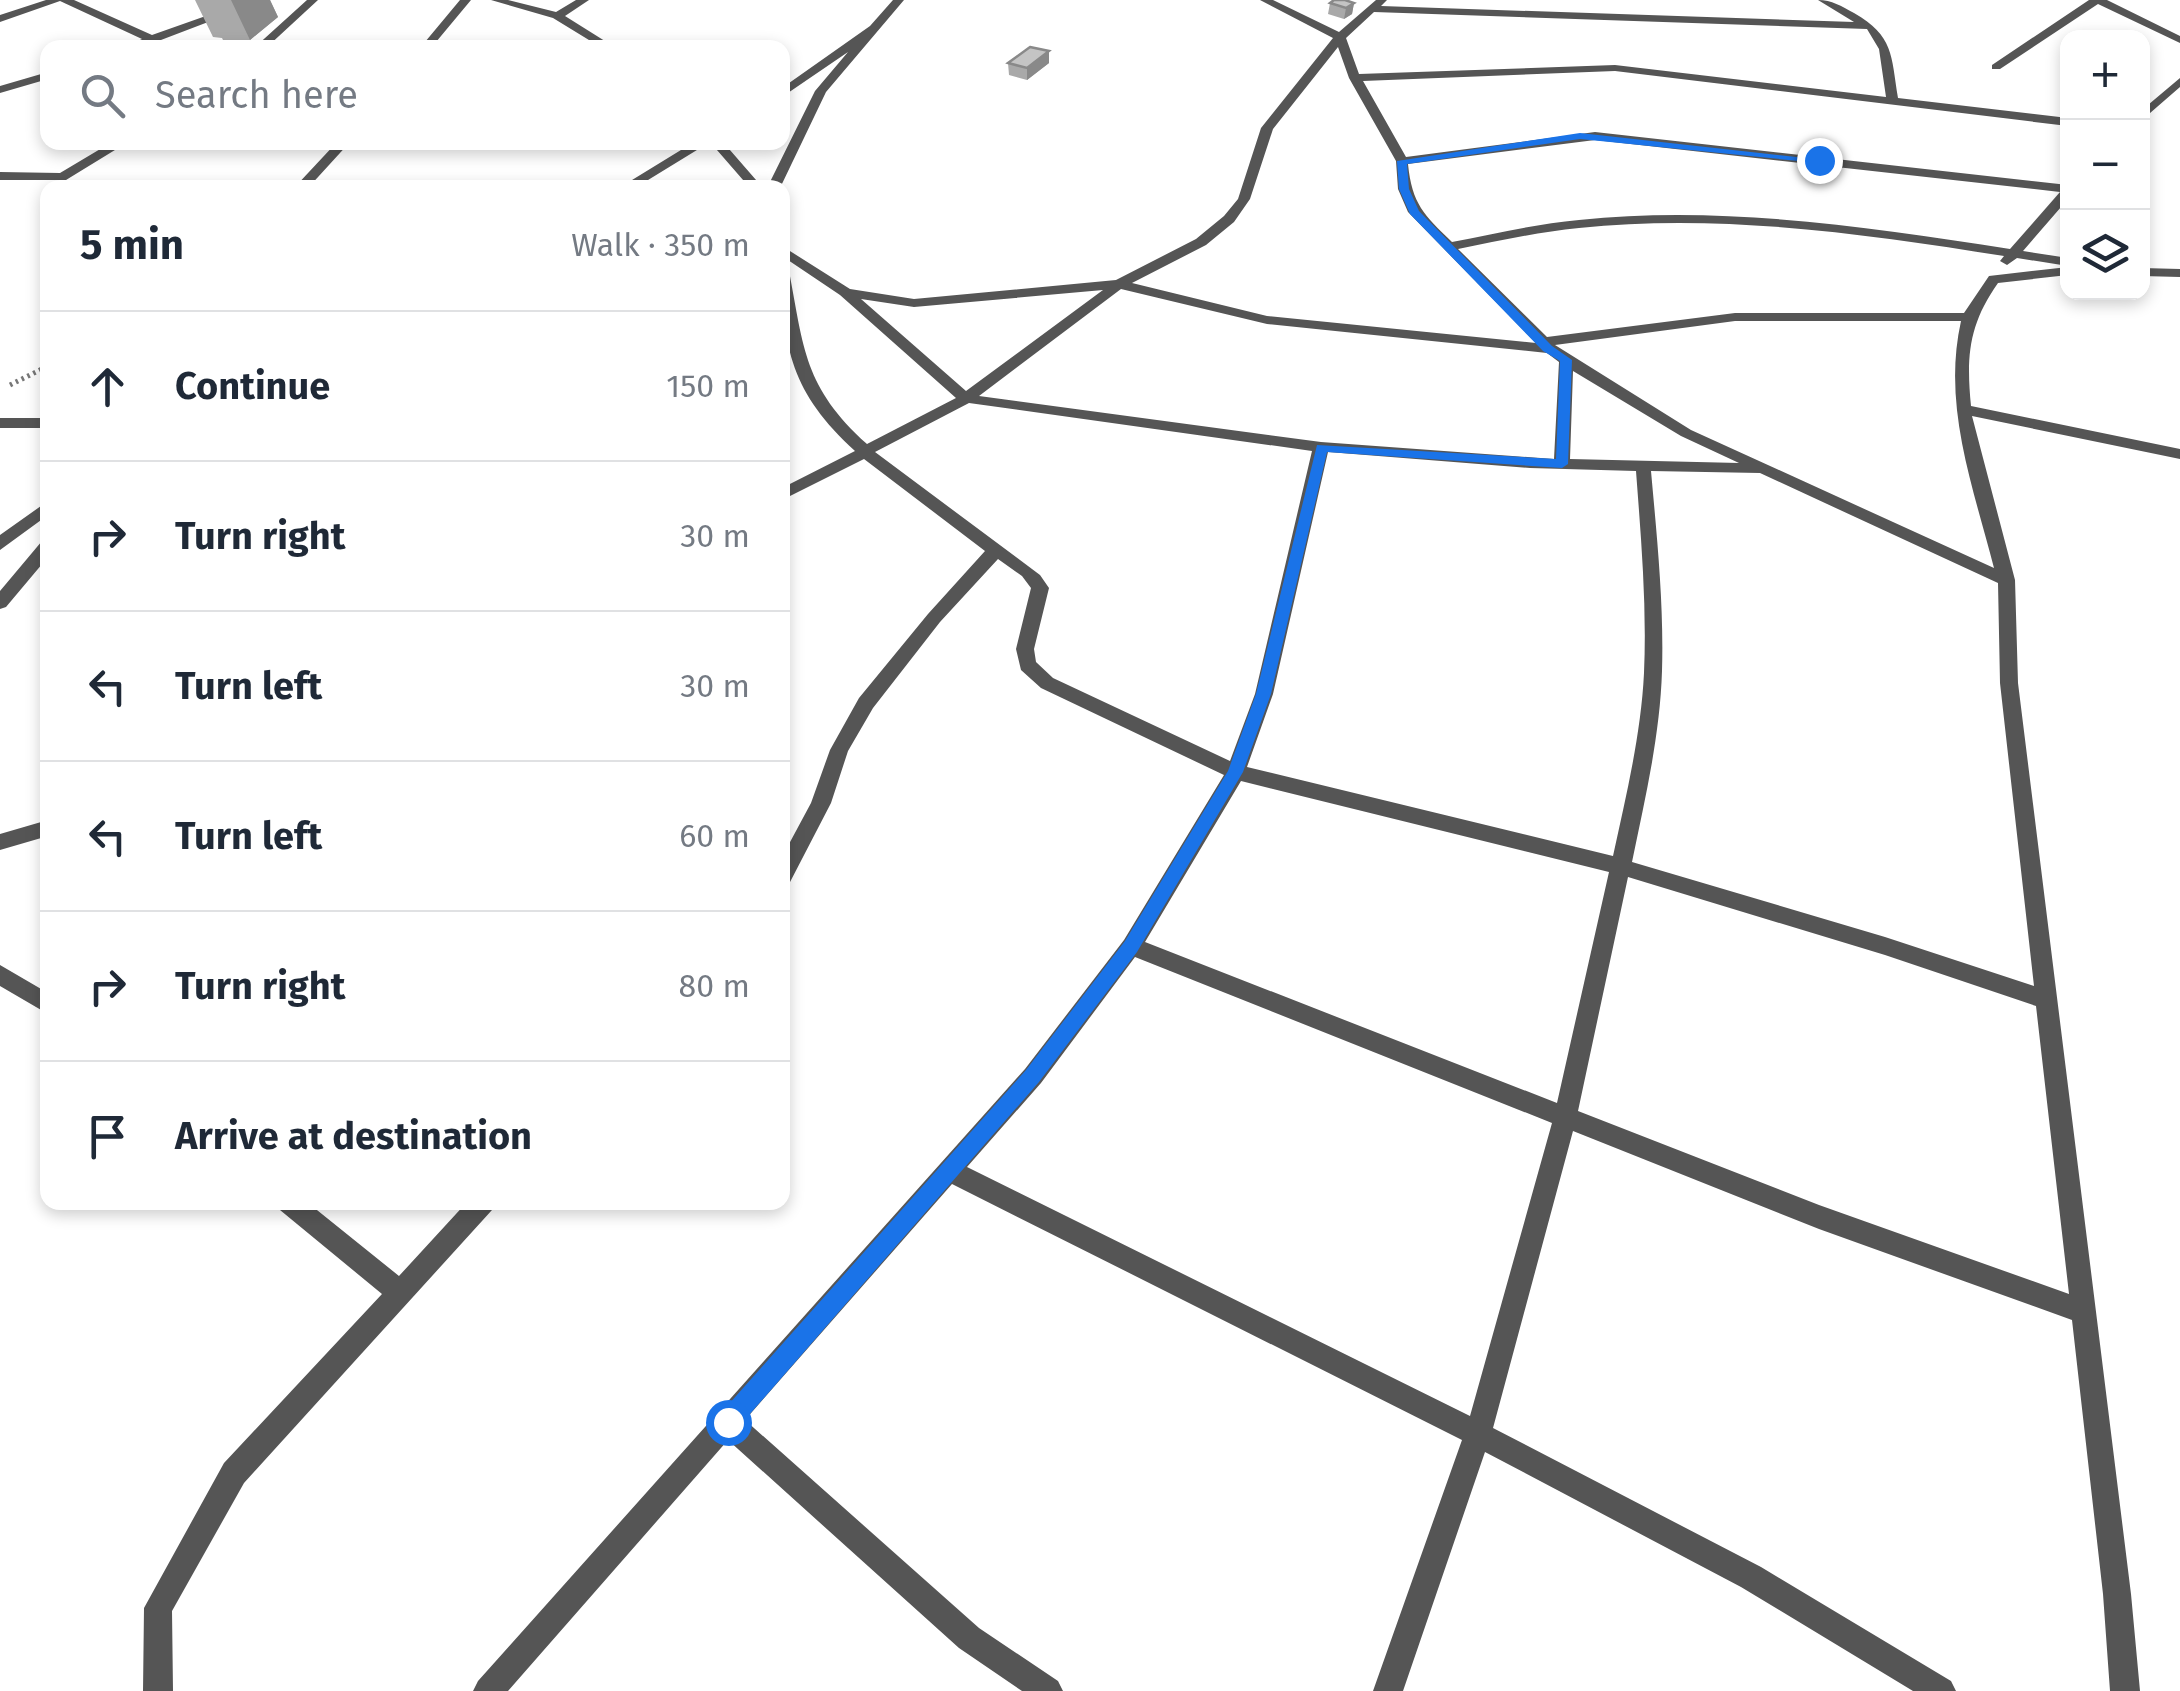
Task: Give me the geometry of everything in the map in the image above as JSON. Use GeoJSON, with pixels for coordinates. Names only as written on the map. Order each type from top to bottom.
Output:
{"type":"FeatureCollection","features":[{"type":"Feature","properties":{"kind":"street"},"geometry":{"type":"LineString","coordinates":[[0,19],[56,0]]}},
{"type":"Feature","properties":{"kind":"street"},"geometry":{"type":"LineString","coordinates":[[64,0],[152,39],[261,0]]}},
{"type":"Feature","properties":{"kind":"street"},"geometry":{"type":"LineString","coordinates":[[268,40],[313,0]]}},
{"type":"Feature","properties":{"kind":"street"},"geometry":{"type":"LineString","coordinates":[[432,40],[466,0]]}},
{"type":"Feature","properties":{"kind":"street"},"geometry":{"type":"LineString","coordinates":[[496,0],[557,16],[597,40]]}},
{"type":"Feature","properties":{"kind":"street"},"geometry":{"type":"LineString","coordinates":[[557,16],[584,0]]}},
{"type":"Feature","properties":{"kind":"street"},"geometry":{"type":"LineString","coordinates":[[777,180],[822,91],[899,0]]}},
{"type":"Feature","properties":{"kind":"street"},"geometry":{"type":"LineString","coordinates":[[1265,0],[1340,36],[1355,78],[1402,161],[1404,189],[1414,212],[1544,345],[1686,433],[2006,580]]}},
{"type":"Feature","properties":{"kind":"street"},"geometry":{"type":"LineString","coordinates":[[1823,0],[1870,26],[1885,48],[1892,100]]}},
{"type":"Feature","properties":{"kind":"street"},"geometry":{"type":"LineString","coordinates":[[1996,67],[2098,0],[2180,40]]}},
{"type":"Feature","properties":{"kind":"street"},"geometry":{"type":"LineString","coordinates":[[790,492],[968,398],[1119,284],[1201,242],[1229,219],[1244,199],[1267,128],[1340,36],[1378,4],[1870,26]]}},
{"type":"Feature","properties":{"kind":"street"},"geometry":{"type":"LineString","coordinates":[[790,88],[874,28]]}},
{"type":"Feature","properties":{"kind":"street"},"geometry":{"type":"LineString","coordinates":[[1355,78],[1615,68],[2060,121]]}},
{"type":"Feature","properties":{"kind":"street"},"geometry":{"type":"LineString","coordinates":[[0,90],[40,78]]}},
{"type":"Feature","properties":{"kind":"street"},"geometry":{"type":"LineString","coordinates":[[2150,109],[2180,81]]}},
{"type":"Feature","properties":{"kind":"street"},"geometry":{"type":"LineString","coordinates":[[1402,161],[1595,136],[2060,189]]}},
{"type":"Feature","properties":{"kind":"street"},"geometry":{"type":"LineString","coordinates":[[0,176],[62,177],[108,150]]}},
{"type":"Feature","properties":{"kind":"street"},"geometry":{"type":"LineString","coordinates":[[308,180],[336,150]]}},
{"type":"Feature","properties":{"kind":"street"},"geometry":{"type":"LineString","coordinates":[[638,180],[690,150]]}},
{"type":"Feature","properties":{"kind":"street"},"geometry":{"type":"LineString","coordinates":[[723,150],[750,180]]}},
{"type":"Feature","properties":{"kind":"street"},"geometry":{"type":"LineString","coordinates":[[2060,199],[2013,253],[1969,316],[1959,370],[1963,409],[2006,580],[2009,683],[2117,1594],[2125,1691]]}},
{"type":"Feature","properties":{"kind":"street"},"geometry":{"type":"LineString","coordinates":[[1447,247],[1592,222],[1656,219],[1853,233],[2060,261]]}},
{"type":"Feature","properties":{"kind":"street"},"geometry":{"type":"LineString","coordinates":[[790,255],[845,292],[950,388],[968,398],[1080,417],[1321,448],[1562,464],[1768,470]]}},
{"type":"Feature","properties":{"kind":"street"},"geometry":{"type":"LineString","coordinates":[[1994,279],[2060,272]]}},
{"type":"Feature","properties":{"kind":"street"},"geometry":{"type":"LineString","coordinates":[[2150,272],[2180,273]]}},
{"type":"Feature","properties":{"kind":"street"},"geometry":{"type":"LineString","coordinates":[[845,292],[891,302],[926,303],[1119,284],[1267,320],[1544,345],[1735,317],[1969,316]]}},
{"type":"Feature","properties":{"kind":"street"},"geometry":{"type":"LineString","coordinates":[[790,316],[798,361],[825,410],[866,452],[995,551],[1032,572],[1040,588],[1025,649],[1027,666],[1046,683],[1236,772],[1622,867],[2045,999]]}},
{"type":"Feature","properties":{"kind":"street"},"geometry":{"type":"LineString","coordinates":[[1562,464],[1566,360]]}},
{"type":"Feature","properties":{"kind":"street"},"geometry":{"type":"LineString","coordinates":[[1963,409],[2180,454]]}},
{"type":"Feature","properties":{"kind":"street"},"geometry":{"type":"LineString","coordinates":[[0,422],[40,423]]}},
{"type":"Feature","properties":{"kind":"street"},"geometry":{"type":"LineString","coordinates":[[488,1691],[1033,1076],[1131,946],[1236,772],[1264,694],[1321,448]]}},
{"type":"Feature","properties":{"kind":"street"},"geometry":{"type":"LineString","coordinates":[[1388,1691],[1478,1434],[1565,1118],[1622,867],[1644,759],[1653,673],[1644,466]]}},
{"type":"Feature","properties":{"kind":"street"},"geometry":{"type":"LineString","coordinates":[[0,544],[40,512]]}},
{"type":"Feature","properties":{"kind":"street"},"geometry":{"type":"LineString","coordinates":[[790,862],[821,802],[839,750],[866,703],[934,618],[995,551]]}},
{"type":"Feature","properties":{"kind":"street"},"geometry":{"type":"LineString","coordinates":[[0,603],[40,555]]}},
{"type":"Feature","properties":{"kind":"street"},"geometry":{"type":"LineString","coordinates":[[0,842],[40,830]]}},
{"type":"Feature","properties":{"kind":"street"},"geometry":{"type":"LineString","coordinates":[[1131,946],[1820,1217],[2082,1311]]}},
{"type":"Feature","properties":{"kind":"street"},"geometry":{"type":"LineString","coordinates":[[0,974],[40,1000]]}},
{"type":"Feature","properties":{"kind":"street"},"geometry":{"type":"LineString","coordinates":[[950,1171],[1478,1434],[1751,1577],[1941,1691]]}},
{"type":"Feature","properties":{"kind":"street"},"geometry":{"type":"LineString","coordinates":[[298,1210],[399,1292]]}},
{"type":"Feature","properties":{"kind":"street"},"geometry":{"type":"LineString","coordinates":[[158,1691],[158,1608],[234,1473],[476,1210]]}},
{"type":"Feature","properties":{"kind":"street"},"geometry":{"type":"LineString","coordinates":[[728,1422],[970,1638],[1048,1691]]}},
{"type":"Feature","properties":{"kind":"path"},"geometry":{"type":"LineString","coordinates":[[0,390],[40,370]]}},
{"type":"Feature","properties":{"kind":"building"},"geometry":{"type":"Polygon","coordinates":[[[1330,3],[1354,3],[1346,8],[1330,3]]]}},
{"type":"Feature","properties":{"kind":"building"},"geometry":{"type":"Polygon","coordinates":[[[1030,47],[1049,51],[1027,68],[1008,63],[1030,47]]]}},
{"type":"Feature","properties":{"kind":"route"},"geometry":{"type":"LineString","coordinates":[[728,1422],[1033,1076],[1131,946],[1236,772],[1264,694],[1321,448],[1562,464],[1566,360],[1548,349],[1414,212],[1404,189],[1402,161],[1580,136],[1819,160]]}}]}
